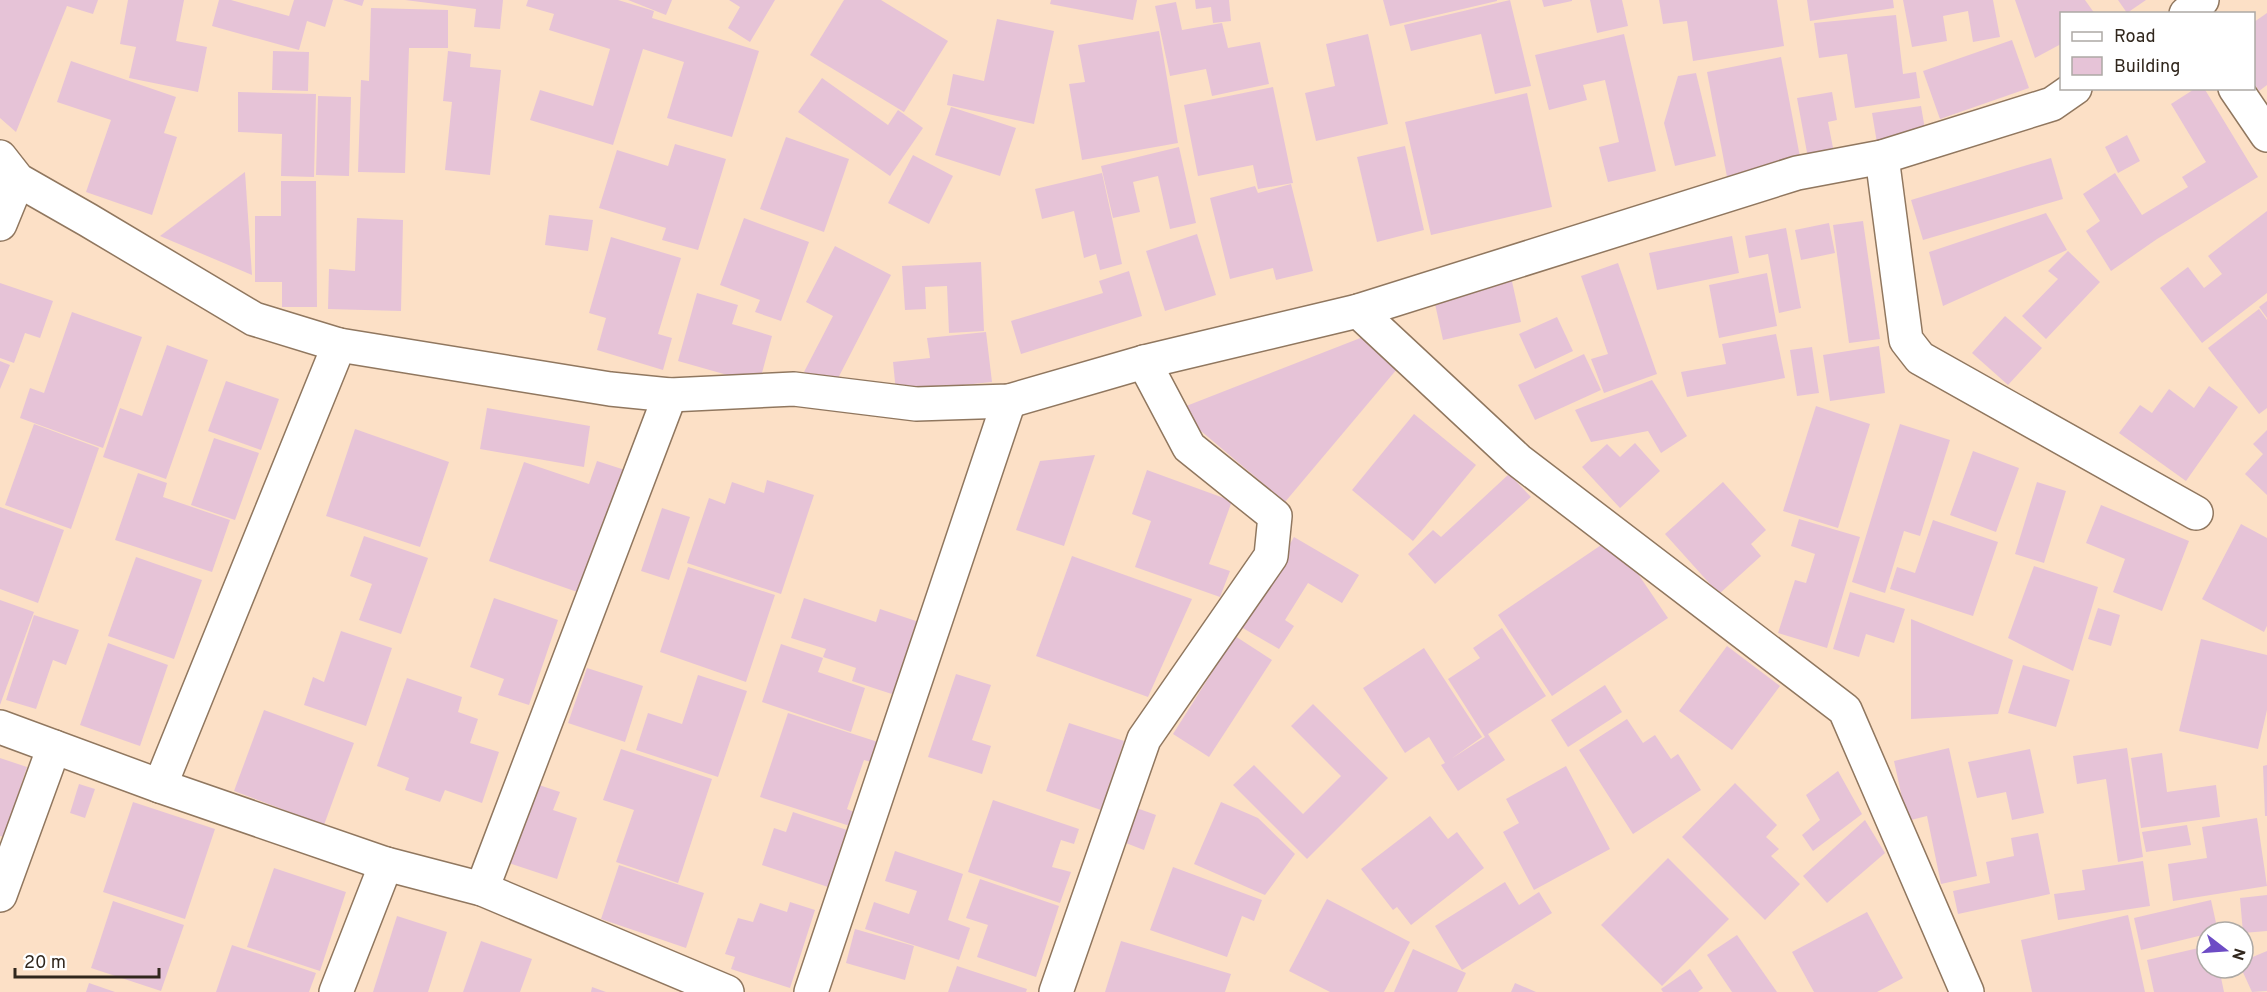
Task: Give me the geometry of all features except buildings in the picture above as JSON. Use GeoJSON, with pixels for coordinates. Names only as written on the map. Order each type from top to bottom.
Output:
{"type":"FeatureCollection","features":[{"type":"Feature","properties":{"kind":"street"},"geometry":{"type":"LineString","coordinates":[[2188,12],[2202,0]]}},
{"type":"Feature","properties":{"kind":"street"},"geometry":{"type":"LineString","coordinates":[[0,224],[9,168],[88,220],[254,319],[339,345],[610,389],[670,395],[794,389],[916,404],[1009,401],[1144,362],[1358,311],[1797,173],[1882,157],[2052,104],[2072,90]]}},
{"type":"Feature","properties":{"kind":"street"},"geometry":{"type":"LineString","coordinates":[[2236,90],[2267,135]]}},
{"type":"Feature","properties":{"kind":"street"},"geometry":{"type":"LineString","coordinates":[[1882,157],[1906,340],[1920,358],[2196,513]]}},
{"type":"Feature","properties":{"kind":"street"},"geometry":{"type":"LineString","coordinates":[[1358,311],[1518,460],[1845,710],[1966,991]]}},
{"type":"Feature","properties":{"kind":"street"},"geometry":{"type":"LineString","coordinates":[[160,786],[339,345]]}},
{"type":"Feature","properties":{"kind":"street"},"geometry":{"type":"LineString","coordinates":[[1056,992],[1144,739],[1271,556],[1275,516],[1189,447],[1144,362]]}},
{"type":"Feature","properties":{"kind":"street"},"geometry":{"type":"LineString","coordinates":[[482,890],[670,395]]}},
{"type":"Feature","properties":{"kind":"street"},"geometry":{"type":"LineString","coordinates":[[811,992],[1009,401]]}},
{"type":"Feature","properties":{"kind":"street"},"geometry":{"type":"LineString","coordinates":[[0,727],[160,786],[386,864],[482,890],[714,990]]}},
{"type":"Feature","properties":{"kind":"street"},"geometry":{"type":"LineString","coordinates":[[0,895],[54,747]]}},
{"type":"Feature","properties":{"kind":"street"},"geometry":{"type":"LineString","coordinates":[[336,992],[386,864]]}}]}
